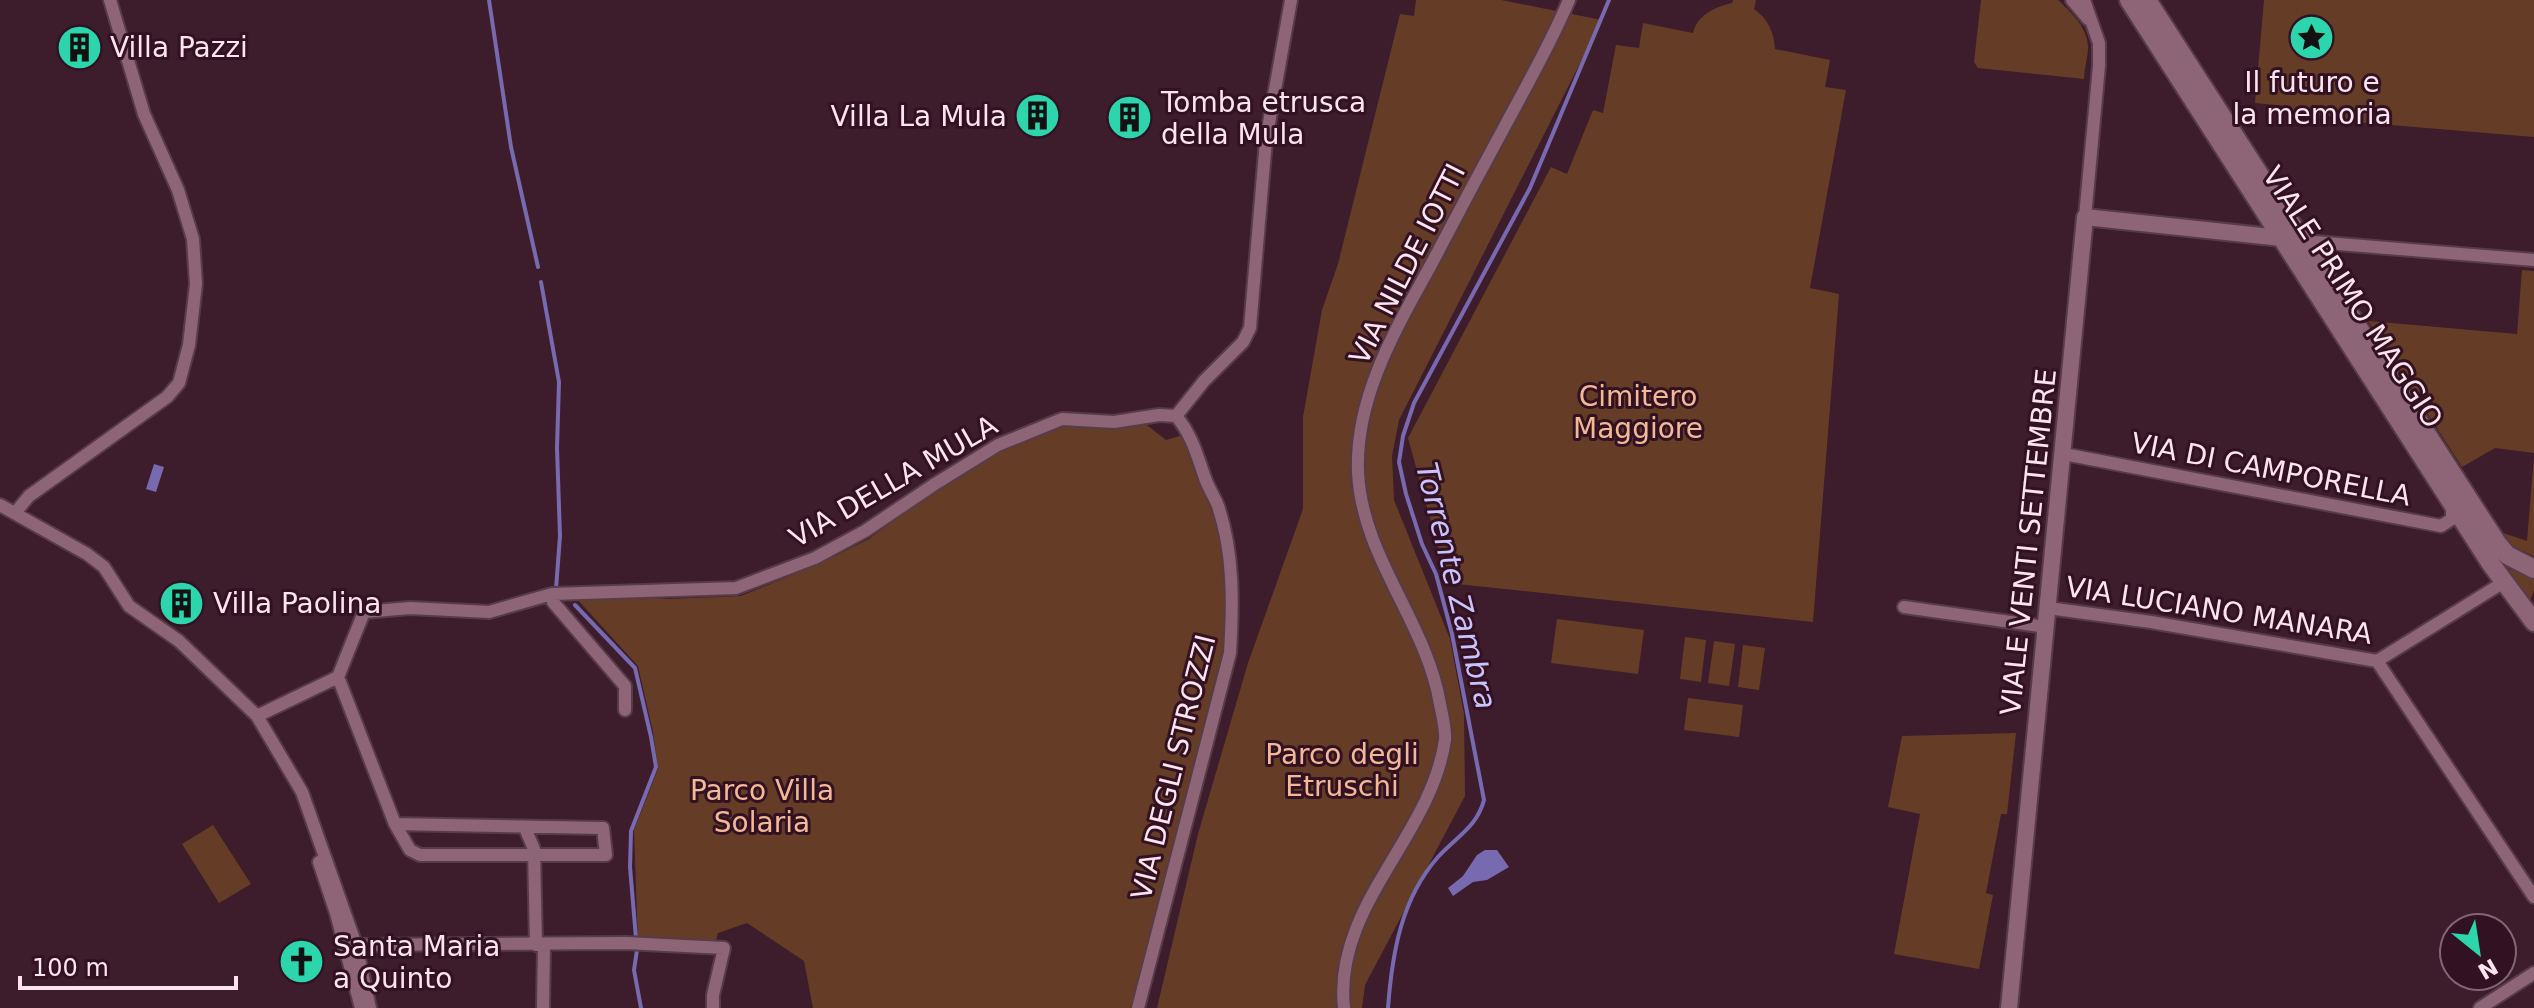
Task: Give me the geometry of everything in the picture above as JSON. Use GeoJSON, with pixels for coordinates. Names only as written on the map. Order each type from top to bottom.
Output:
{"type":"FeatureCollection","features":[{"type":"Feature","properties":{"kind":"main road","name":"VIALE PRIMO MAGGIO"},"geometry":{"type":"LineString","coordinates":[[2129,0],[2452,503],[2534,622]]}},
{"type":"Feature","properties":{"kind":"main road","name":"VIALE PRIMO MAGGIO"},"geometry":{"type":"LineString","coordinates":[[2147,0],[2500,548],[2516,561],[2534,569]]}},
{"type":"Feature","properties":{"kind":"street"},"geometry":{"type":"LineString","coordinates":[[15,513],[37,489],[167,397],[179,383],[189,345],[196,284],[188,217],[144,114],[110,0]]}},
{"type":"Feature","properties":{"kind":"street"},"geometry":{"type":"LineString","coordinates":[[1176,416],[1204,381],[1243,342],[1250,328],[1266,140],[1291,0]]}},
{"type":"Feature","properties":{"kind":"street","name":"VIA NILDE IOTTI"},"geometry":{"type":"LineString","coordinates":[[1344,1008],[1345,968],[1350,945],[1363,911],[1428,798],[1445,738],[1436,684],[1426,650],[1378,556],[1365,520],[1358,473],[1364,417],[1386,348],[1540,62],[1569,0]]}},
{"type":"Feature","properties":{"kind":"street"},"geometry":{"type":"LineString","coordinates":[[2072,0],[2093,25]]}},
{"type":"Feature","properties":{"kind":"street","name":"VIALE VENTI SETTEMBRE"},"geometry":{"type":"LineString","coordinates":[[2009,1008],[2097,81],[2099,43],[2084,0]]}},
{"type":"Feature","properties":{"kind":"street"},"geometry":{"type":"LineString","coordinates":[[2085,217],[2302,241],[2534,260]]}},
{"type":"Feature","properties":{"kind":"street","name":"VIA DELLA MULA"},"geometry":{"type":"LineString","coordinates":[[338,677],[364,612],[410,608],[489,612],[552,594],[736,588],[815,558],[865,531],[998,445],[1062,419],[1114,422],[1159,415],[1176,416]]}},
{"type":"Feature","properties":{"kind":"street","name":"VIA DEGLI STROZZI"},"geometry":{"type":"LineString","coordinates":[[1138,1008],[1230,653],[1233,598],[1228,545],[1218,505],[1206,481],[1190,433],[1176,416]]}},
{"type":"Feature","properties":{"kind":"street","name":"VIA DI CAMPORELLA"},"geometry":{"type":"LineString","coordinates":[[2064,454],[2441,526],[2452,519],[2452,503]]}},
{"type":"Feature","properties":{"kind":"street"},"geometry":{"type":"LineString","coordinates":[[0,505],[87,554],[104,567],[129,606],[179,641],[257,716],[302,792],[356,945],[370,1008]]}},
{"type":"Feature","properties":{"kind":"street","name":"VIA LUCIANO MANARA"},"geometry":{"type":"LineString","coordinates":[[2048,608],[2151,622],[2377,661],[2504,582]]}},
{"type":"Feature","properties":{"kind":"street"},"geometry":{"type":"LineString","coordinates":[[552,594],[553,602],[625,686],[625,710]]}},
{"type":"Feature","properties":{"kind":"street"},"geometry":{"type":"LineString","coordinates":[[1904,607],[2046,627]]}},
{"type":"Feature","properties":{"kind":"street"},"geometry":{"type":"LineString","coordinates":[[2377,661],[2534,897]]}},
{"type":"Feature","properties":{"kind":"street"},"geometry":{"type":"LineString","coordinates":[[257,716],[338,677],[395,824],[410,850],[420,855],[606,855],[603,828],[395,824]]}},
{"type":"Feature","properties":{"kind":"street"},"geometry":{"type":"LineString","coordinates":[[525,828],[533,843],[543,1008]]}},
{"type":"Feature","properties":{"kind":"street"},"geometry":{"type":"LineString","coordinates":[[323,849],[317,854],[318,860],[361,1008]]}},
{"type":"Feature","properties":{"kind":"street"},"geometry":{"type":"LineString","coordinates":[[356,945],[626,943],[724,948],[713,1008]]}},
{"type":"Feature","properties":{"kind":"street"},"geometry":{"type":"LineString","coordinates":[[2480,1008],[2534,973]]}},
{"type":"Feature","properties":{"kind":"green space","name":"Parco degli Etruschi"},"geometry":{"type":"Polygon","coordinates":[[[1416,0],[1501,0],[1602,20],[1399,420],[1392,456],[1394,500],[1450,639],[1464,714],[1465,796],[1365,985],[1362,1008],[1157,1008],[1198,834],[1248,663],[1303,509],[1303,417],[1322,310],[1338,264],[1400,14],[1414,16],[1416,0]]]}},
{"type":"Feature","properties":{"kind":"green space","name":"Cimitero Maggiore"},"geometry":{"type":"Polygon","coordinates":[[[1733,0],[1756,0],[1754,9],[1769,26],[1775,49],[1830,60],[1825,87],[1846,90],[1810,288],[1839,294],[1813,622],[1448,583],[1408,438],[1551,167],[1567,174],[1593,110],[1603,113],[1616,45],[1639,48],[1643,23],[1693,33],[1698,21],[1733,0]]]}},
{"type":"Feature","properties":{"kind":"green space"},"geometry":{"type":"Polygon","coordinates":[[[1981,0],[2058,0],[2085,33],[2088,47],[2084,79],[1978,68],[1974,62],[1981,0]]]}},
{"type":"Feature","properties":{"kind":"green space"},"geometry":{"type":"Polygon","coordinates":[[[2264,0],[2534,0],[2534,137],[2343,121],[2343,117],[2286,111],[2286,106],[2255,103],[2264,0]]]}},
{"type":"Feature","properties":{"kind":"green space"},"geometry":{"type":"Polygon","coordinates":[[[2522,270],[2534,271],[2534,453],[2495,448],[2462,467],[2368,321],[2517,334],[2522,270]]]}},
{"type":"Feature","properties":{"kind":"green space","name":"Parco Villa Solaria"},"geometry":{"type":"Polygon","coordinates":[[[1143,422],[1166,440],[1190,433],[1228,545],[1230,653],[1138,1008],[813,1008],[804,961],[747,923],[718,933],[715,944],[638,942],[634,830],[658,769],[653,732],[638,666],[576,598],[588,594],[669,599],[741,596],[819,564],[869,539],[934,489],[1001,448],[1066,424],[1143,422]]]}},
{"type":"Feature","properties":{"kind":"green space"},"geometry":{"type":"Polygon","coordinates":[[[2534,457],[2534,556],[2508,544],[2503,533],[2527,541],[2534,457]]]}},
{"type":"Feature","properties":{"kind":"green space"},"geometry":{"type":"Polygon","coordinates":[[[2502,562],[2509,569],[2534,575],[2534,590],[2529,604],[2499,564],[2502,562]]]}},
{"type":"Feature","properties":{"kind":"green space"},"geometry":{"type":"Polygon","coordinates":[[[1557,619],[1644,630],[1638,674],[1551,663],[1557,619]]]}},
{"type":"Feature","properties":{"kind":"green space"},"geometry":{"type":"Polygon","coordinates":[[[1685,637],[1706,640],[1701,682],[1680,679],[1685,637]]]}},
{"type":"Feature","properties":{"kind":"green space"},"geometry":{"type":"Polygon","coordinates":[[[1714,641],[1735,644],[1729,686],[1708,683],[1714,641]]]}},
{"type":"Feature","properties":{"kind":"green space"},"geometry":{"type":"Polygon","coordinates":[[[1743,645],[1765,648],[1759,690],[1738,687],[1743,645]]]}},
{"type":"Feature","properties":{"kind":"green space"},"geometry":{"type":"Polygon","coordinates":[[[1688,698],[1743,705],[1739,737],[1684,730],[1688,698]]]}},
{"type":"Feature","properties":{"kind":"green space"},"geometry":{"type":"Polygon","coordinates":[[[2016,733],[2007,814],[2001,814],[1986,893],[1993,895],[1979,969],[1894,954],[1920,814],[1888,807],[1902,736],[2016,733]]]}},
{"type":"Feature","properties":{"kind":"green space"},"geometry":{"type":"Polygon","coordinates":[[[213,825],[251,884],[219,903],[182,844],[213,825]]]}},
{"type":"Feature","properties":{"kind":"shaded area"},"geometry":{"type":"Polygon","coordinates":[[[154,464],[164,467],[156,492],[146,489],[154,464]]]}},
{"type":"Feature","properties":{"kind":"shaded area"},"geometry":{"type":"Polygon","coordinates":[[[1485,850],[1497,850],[1509,867],[1487,880],[1473,882],[1453,896],[1448,888],[1485,850]]]}},
{"type":"Feature","properties":{"kind":"waterway"},"geometry":{"type":"LineString","coordinates":[[489,0],[511,147],[538,267]]}},
{"type":"Feature","properties":{"kind":"waterway","name":"Torrente Zambra"},"geometry":{"type":"LineString","coordinates":[[1388,1008],[1396,948],[1415,891],[1438,857],[1471,825],[1484,800],[1452,634],[1436,574],[1422,544],[1406,494],[1399,462],[1403,436],[1414,403],[1530,188],[1609,0]]}},
{"type":"Feature","properties":{"kind":"waterway"},"geometry":{"type":"LineString","coordinates":[[541,282],[559,382],[557,448],[560,536],[556,589]]}},
{"type":"Feature","properties":{"kind":"waterway"},"geometry":{"type":"LineString","coordinates":[[575,605],[635,668],[656,767],[631,831],[630,867],[637,950],[634,970],[641,1008]]}},
{"type":"Feature","properties":{"kind":"place","name":"Il futuro e la memoria"},"geometry":{"type":"Point","coordinates":[2312,37]}},
{"type":"Feature","properties":{"kind":"place","name":"Villa Pazzi"},"geometry":{"type":"Point","coordinates":[79,47]}},
{"type":"Feature","properties":{"kind":"place","name":"Villa La Mula"},"geometry":{"type":"Point","coordinates":[1038,116]}},
{"type":"Feature","properties":{"kind":"place","name":"Tomba etrusca della Mula"},"geometry":{"type":"Point","coordinates":[1130,118]}},
{"type":"Feature","properties":{"kind":"place","name":"Villa Paolina"},"geometry":{"type":"Point","coordinates":[182,603]}},
{"type":"Feature","properties":{"kind":"place","name":"Santa Maria a Quinto"},"geometry":{"type":"Point","coordinates":[302,962]}}]}
